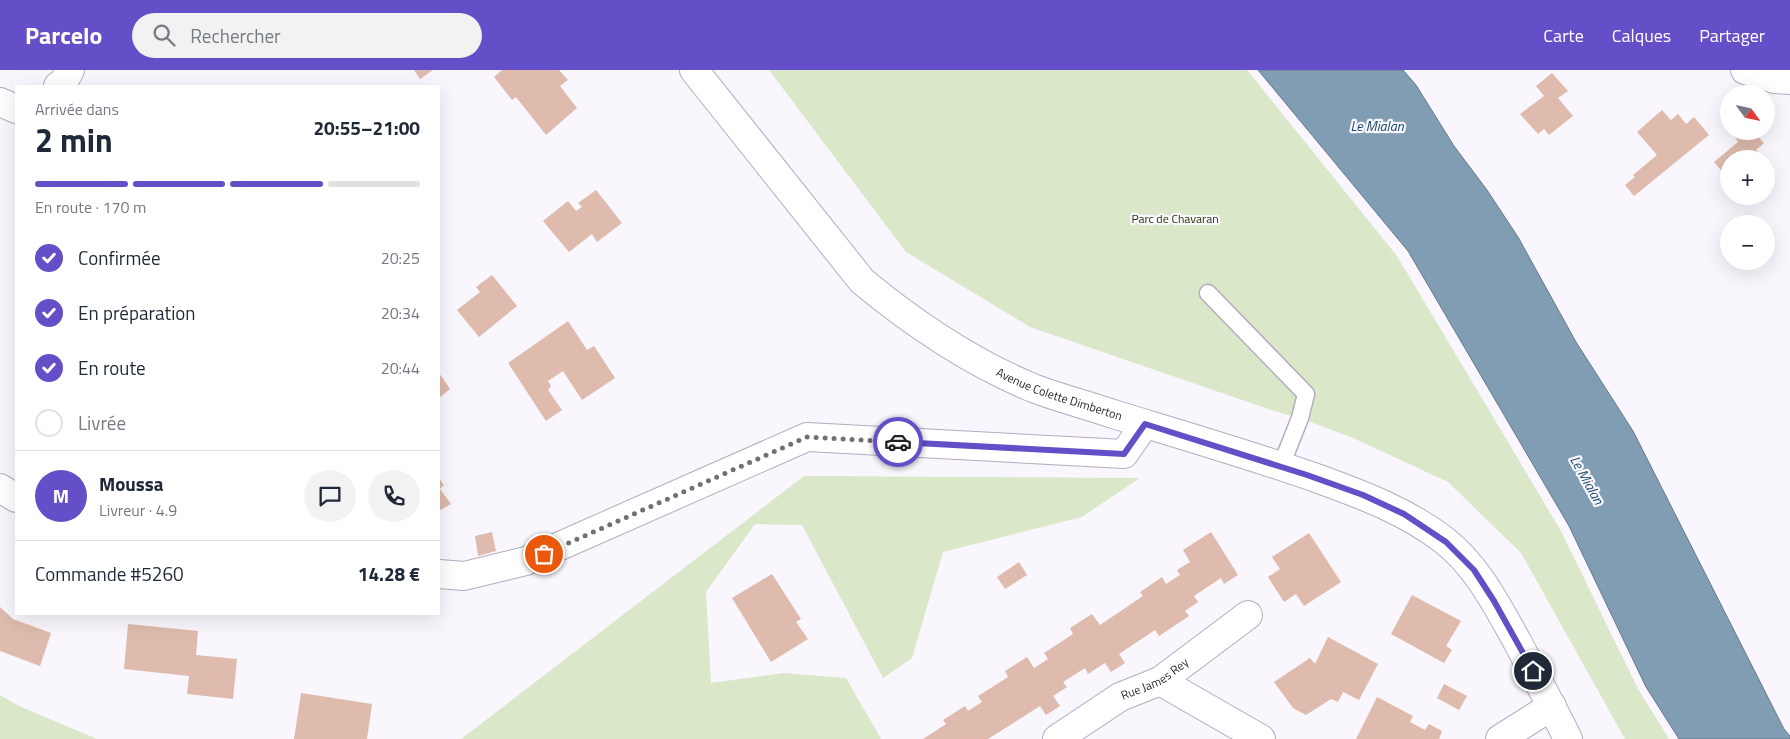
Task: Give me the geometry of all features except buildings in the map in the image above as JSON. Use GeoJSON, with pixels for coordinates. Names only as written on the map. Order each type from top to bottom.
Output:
{"type":"FeatureCollection","features":[{"type":"Feature","properties":{"kind":"street"},"geometry":{"type":"LineString","coordinates":[[60,85],[63,83],[70,70]]}},
{"type":"Feature","properties":{"kind":"street","name":"Avenue Colette Dimberton"},"geometry":{"type":"LineString","coordinates":[[694,70],[862,281],[896,309],[936,337],[982,365],[1034,389],[1281,466],[1379,502],[1404,514],[1446,542],[1474,570],[1494,601],[1568,739]]}},
{"type":"Feature","properties":{"kind":"street"},"geometry":{"type":"LineString","coordinates":[[1745,70],[1774,79],[1790,80]]}},
{"type":"Feature","properties":{"kind":"street"},"geometry":{"type":"LineString","coordinates":[[0,102],[15,109]]}},
{"type":"Feature","properties":{"kind":"street"},"geometry":{"type":"LineString","coordinates":[[440,574],[464,576],[526,562],[807,437],[1124,454],[1145,424]]}},
{"type":"Feature","properties":{"kind":"street"},"geometry":{"type":"LineString","coordinates":[[0,488],[15,497]]}},
{"type":"Feature","properties":{"kind":"street","name":"Rue James Rey"},"geometry":{"type":"LineString","coordinates":[[1057,739],[1120,697],[1160,681],[1248,615]]}},
{"type":"Feature","properties":{"kind":"street"},"geometry":{"type":"LineString","coordinates":[[1160,681],[1261,739]]}},
{"type":"Feature","properties":{"kind":"street"},"geometry":{"type":"LineString","coordinates":[[1500,739],[1552,706]]}},
{"type":"Feature","properties":{"kind":"lane"},"geometry":{"type":"LineString","coordinates":[[1208,293],[1306,394],[1300,418],[1281,466]]}},
{"type":"Feature","properties":{"kind":"green space","name":"Parc de Chavaran"},"geometry":{"type":"Polygon","coordinates":[[[769,70],[1247,70],[1397,256],[1561,531],[1638,689],[1669,739],[1625,739],[1521,553],[1448,482],[1353,438],[1300,418],[1274,411],[1030,327],[906,252],[769,70]]]}},
{"type":"Feature","properties":{"kind":"green space"},"geometry":{"type":"Polygon","coordinates":[[[804,476],[1140,478],[1082,517],[943,552],[912,658],[883,678],[802,525],[755,524],[706,592],[711,683],[784,673],[846,678],[881,739],[461,739],[804,476]]]}},
{"type":"Feature","properties":{"kind":"green space"},"geometry":{"type":"Polygon","coordinates":[[[0,695],[19,706],[97,739],[0,739],[0,695]]]}},
{"type":"Feature","properties":{"kind":"water","name":"Le Mialan"},"geometry":{"type":"Polygon","coordinates":[[[1258,70],[1403,70],[1416,85],[1454,146],[1487,190],[1518,237],[1576,342],[1633,431],[1790,739],[1679,739],[1646,687],[1569,526],[1408,251],[1258,70]]]}},
{"type":"Feature","properties":{"kind":"way so far"},"geometry":{"type":"LineString","coordinates":[[544,554],[807,437],[898,442]]}},
{"type":"Feature","properties":{"kind":"route"},"geometry":{"type":"LineString","coordinates":[[898,442],[1124,454],[1145,424],[1281,466],[1363,495],[1404,514],[1446,542],[1474,570],[1494,601],[1533,671]]}}]}
